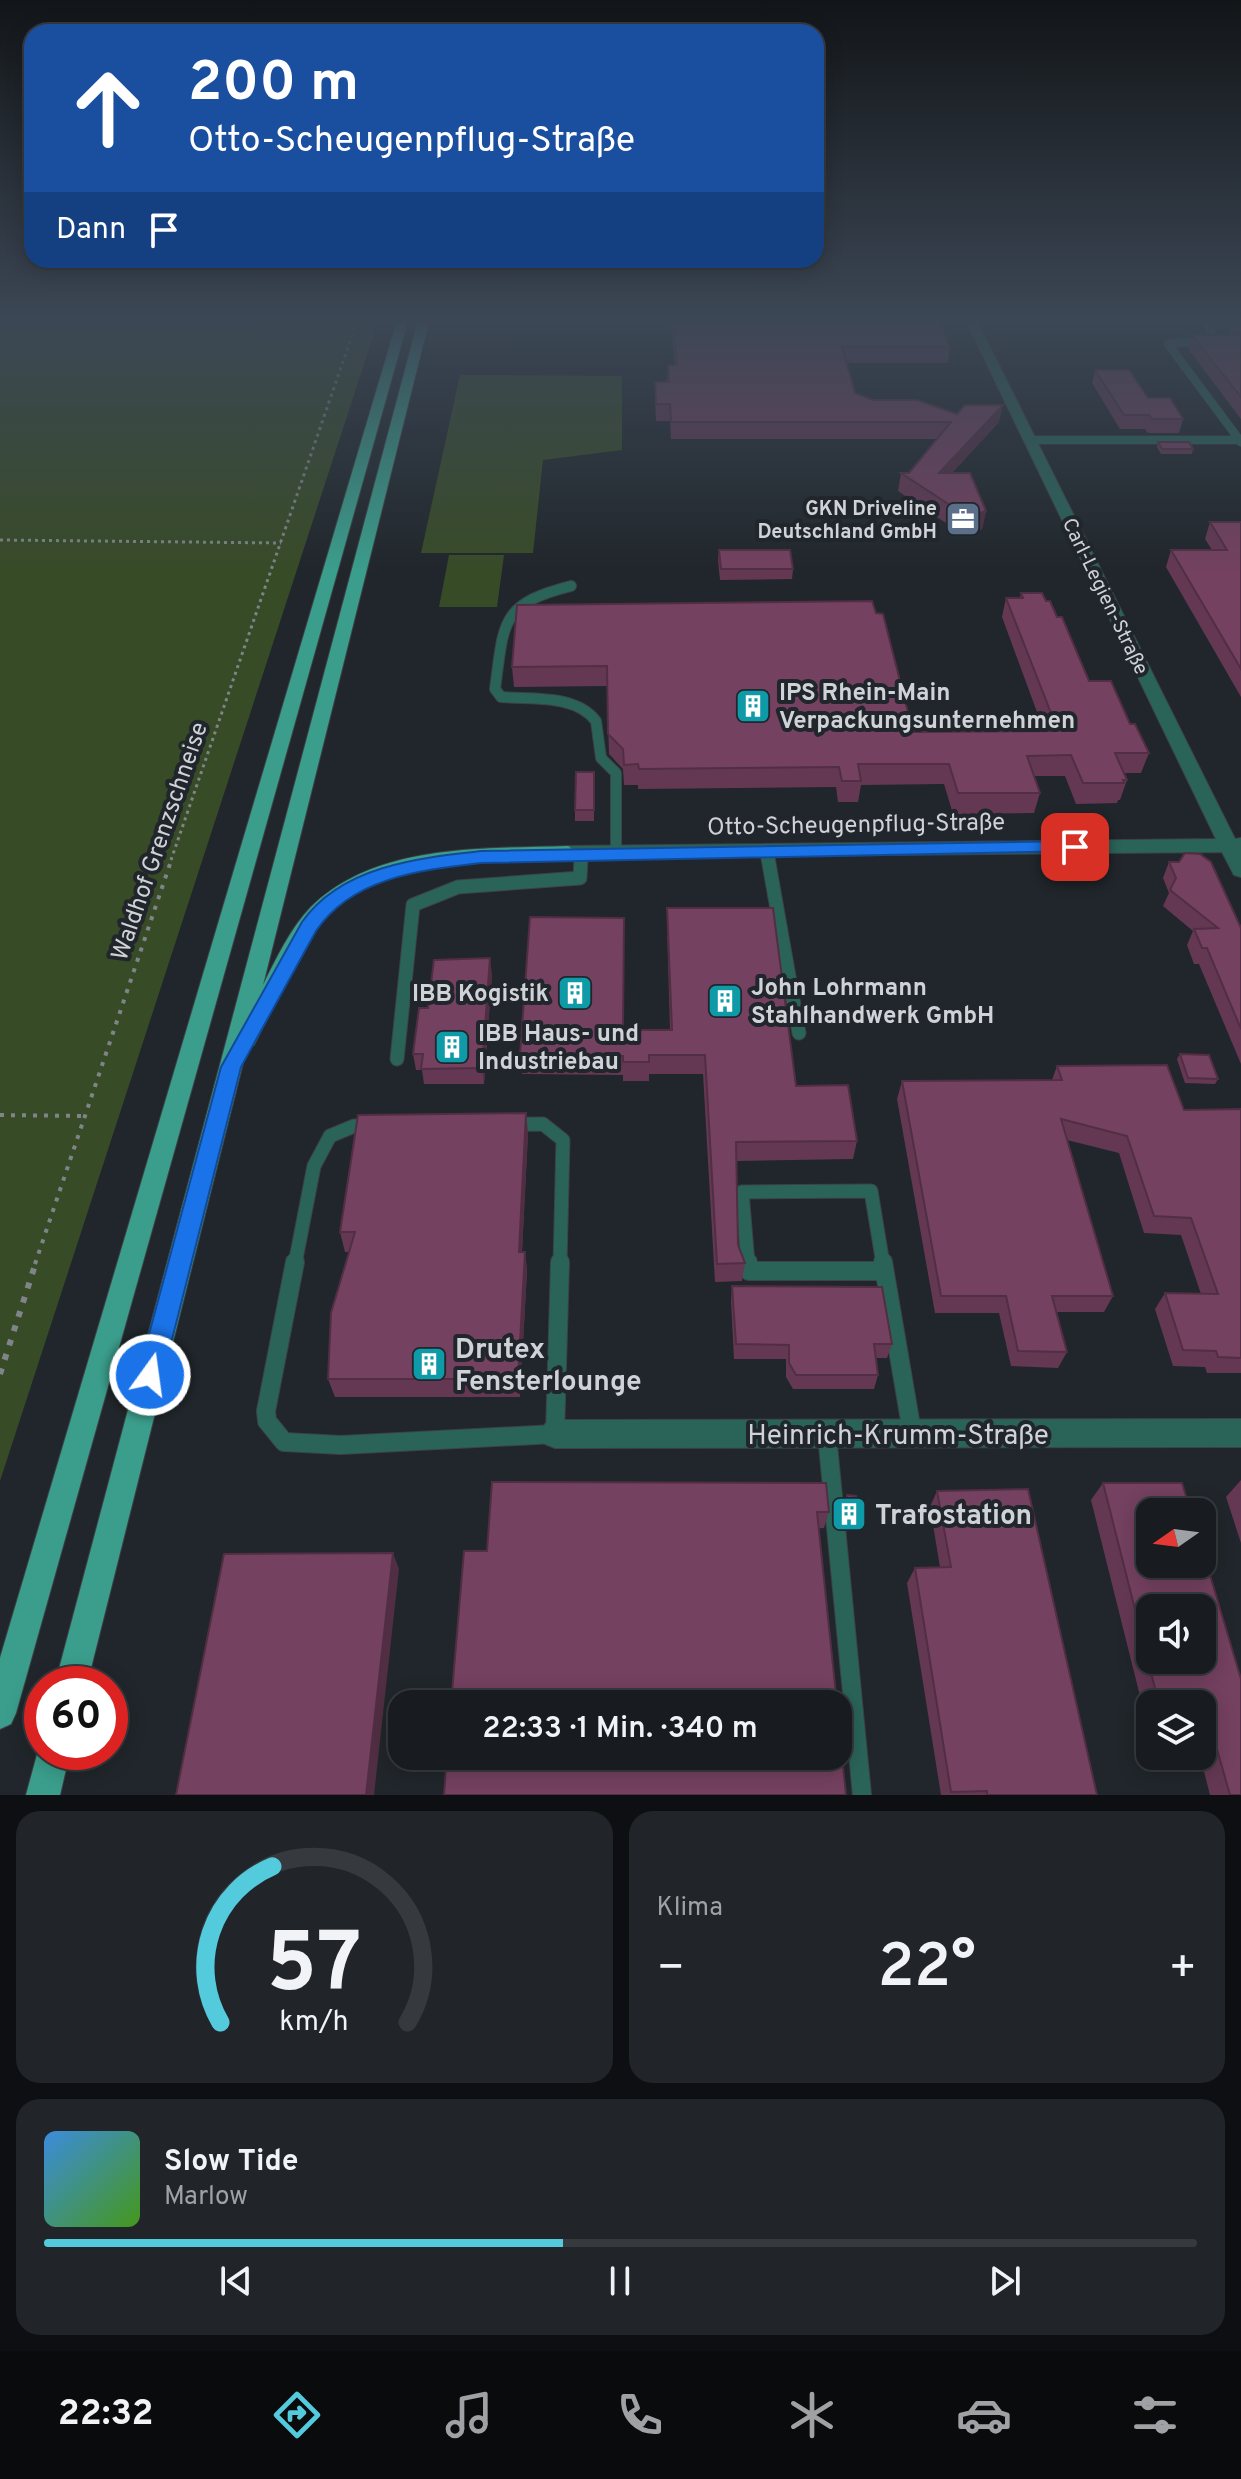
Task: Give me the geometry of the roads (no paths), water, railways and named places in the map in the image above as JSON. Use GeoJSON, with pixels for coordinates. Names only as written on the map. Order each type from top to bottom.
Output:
{"type":"FeatureCollection","features":[{"type":"Feature","properties":{"kind":"main road"},"geometry":{"type":"LineString","coordinates":[[0,1713],[379,405]]}},
{"type":"Feature","properties":{"kind":"main road"},"geometry":{"type":"LineString","coordinates":[[76,1666],[402,405]]}},
{"type":"Feature","properties":{"kind":"main road"},"geometry":{"type":"LineString","coordinates":[[231,1067],[308,927],[318,913],[346,892],[383,874],[436,861],[574,853]]}},
{"type":"Feature","properties":{"kind":"main road"},"geometry":{"type":"LineString","coordinates":[[43,1795],[49,1770]]}},
{"type":"Feature","properties":{"kind":"street","name":"Carl-Legien-Straße"},"geometry":{"type":"LineString","coordinates":[[1012,405],[1235,845],[1241,870]]}},
{"type":"Feature","properties":{"kind":"street","name":"Otto-Scheugenpflug-Straße"},"geometry":{"type":"LineString","coordinates":[[574,853],[1235,845]]}},
{"type":"Feature","properties":{"kind":"street","name":"Heinrich-Krumm-Straße"},"geometry":{"type":"LineString","coordinates":[[555,1434],[1241,1433]]}},
{"type":"Feature","properties":{"kind":"lane"},"geometry":{"type":"LineString","coordinates":[[1213,405],[1240,441]]}},
{"type":"Feature","properties":{"kind":"lane"},"geometry":{"type":"LineString","coordinates":[[1029,440],[1240,441]]}},
{"type":"Feature","properties":{"kind":"lane"},"geometry":{"type":"LineString","coordinates":[[571,586],[538,593],[520,603],[506,618],[495,689],[501,697],[552,701],[586,709],[597,722],[601,758],[616,773],[616,853]]}},
{"type":"Feature","properties":{"kind":"lane"},"geometry":{"type":"LineString","coordinates":[[767,851],[799,1033]]}},
{"type":"Feature","properties":{"kind":"lane"},"geometry":{"type":"LineString","coordinates":[[397,1059],[413,905],[458,887],[580,878],[574,853]]}},
{"type":"Feature","properties":{"kind":"lane"},"geometry":{"type":"LineString","coordinates":[[543,1124],[563,1140],[555,1434],[341,1445],[284,1442],[267,1421],[266,1411],[314,1166],[330,1136],[354,1126],[543,1124]]}},
{"type":"Feature","properties":{"kind":"lane"},"geometry":{"type":"LineString","coordinates":[[884,1271],[749,1271],[742,1192],[871,1191],[912,1434]]}},
{"type":"Feature","properties":{"kind":"lane"},"geometry":{"type":"LineString","coordinates":[[827,1435],[862,1795]]}},
{"type":"Feature","properties":{"kind":"place","name":"GKN Driveline Deutschland GmbH"},"geometry":{"type":"Point","coordinates":[963,519]}},
{"type":"Feature","properties":{"kind":"place","name":"IPS Rhein-Main Verpackungsunternehmen"},"geometry":{"type":"Point","coordinates":[753,706]}},
{"type":"Feature","properties":{"kind":"place","name":"IBB Kogistik"},"geometry":{"type":"Point","coordinates":[575,993]}},
{"type":"Feature","properties":{"kind":"place","name":"John Lohrmann Stahlhandwerk GmbH"},"geometry":{"type":"Point","coordinates":[725,1001]}},
{"type":"Feature","properties":{"kind":"place","name":"IBB Haus- und Industriebau"},"geometry":{"type":"Point","coordinates":[452,1047]}},
{"type":"Feature","properties":{"kind":"place","name":"Drutex Fensterlounge"},"geometry":{"type":"Point","coordinates":[429,1364]}},
{"type":"Feature","properties":{"kind":"place","name":"Trafostation"},"geometry":{"type":"Point","coordinates":[849,1514]}}]}
